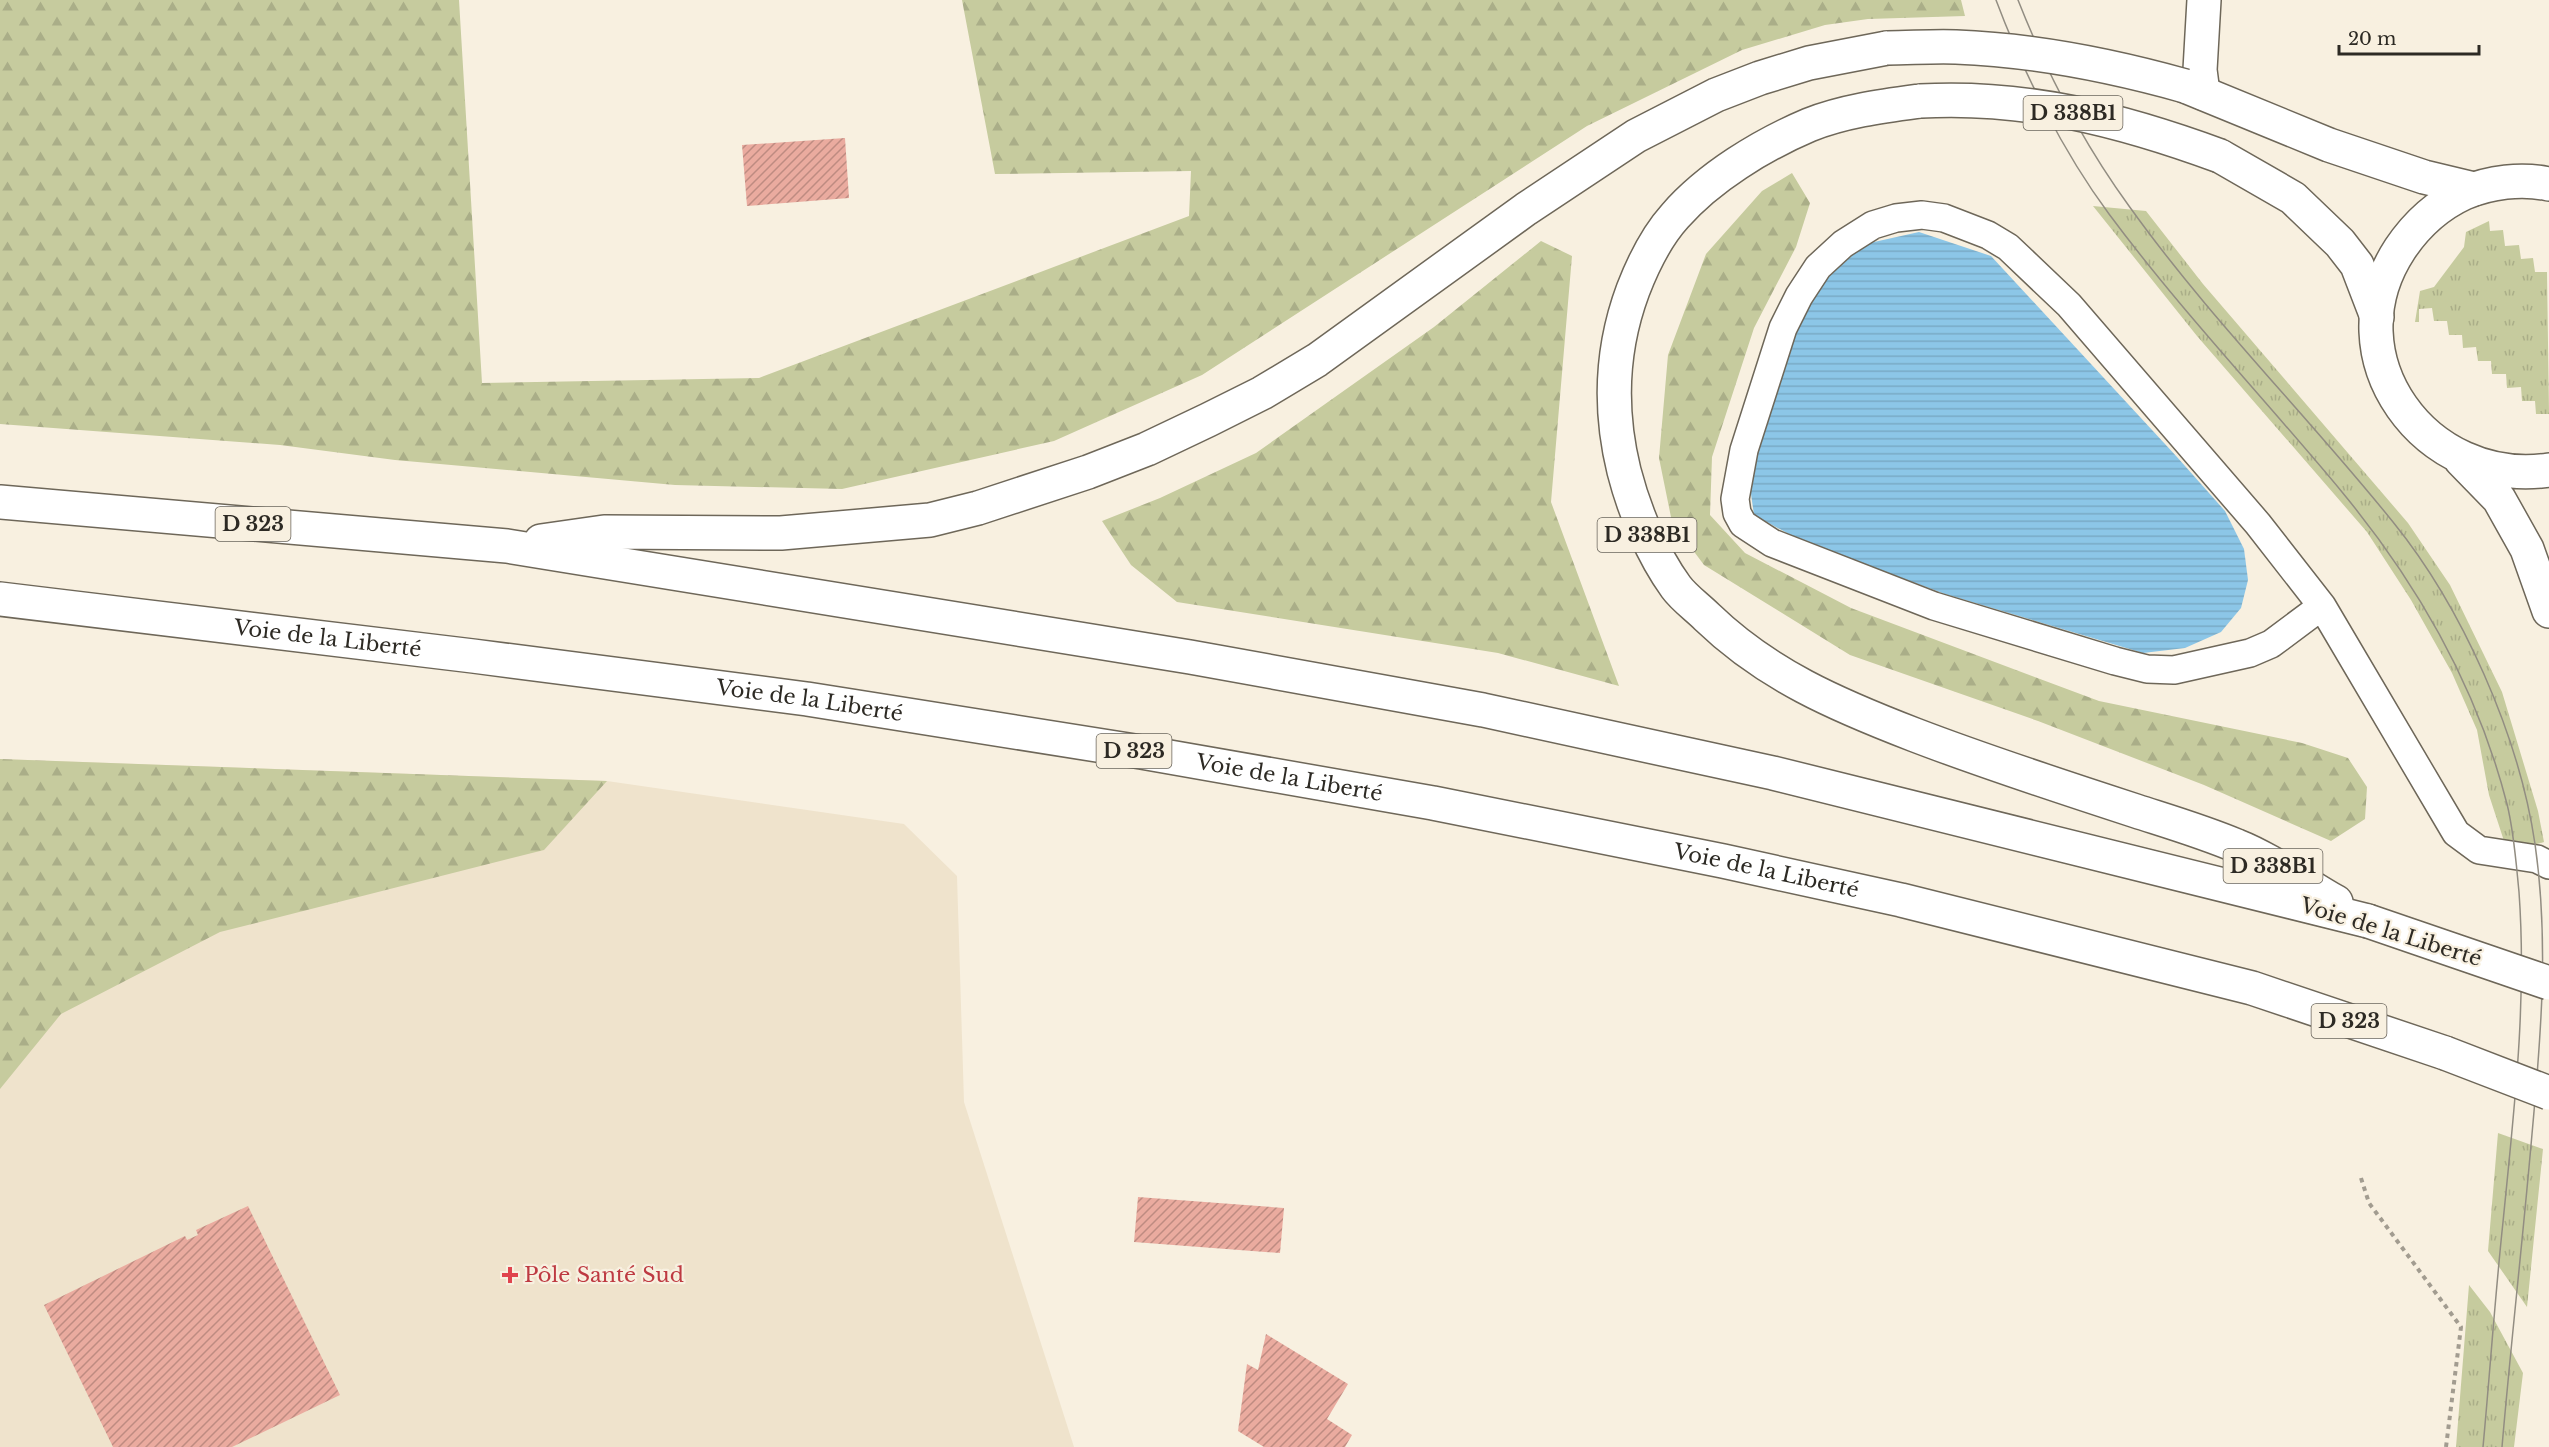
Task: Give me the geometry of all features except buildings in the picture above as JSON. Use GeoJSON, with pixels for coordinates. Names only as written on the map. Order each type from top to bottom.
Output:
{"type":"FeatureCollection","features":[{"type":"Feature","properties":{"kind":"main road"},"geometry":{"type":"LineString","coordinates":[[2194,89],[2200,70],[2204,0]]}},
{"type":"Feature","properties":{"kind":"main road"},"geometry":{"type":"LineString","coordinates":[[507,546],[604,532],[782,533],[930,520],[978,508],[1088,472],[1147,449],[1208,420],[1262,393],[1317,360],[1526,209],[1636,136],[1716,95],[1760,78],[1809,63],[1887,48],[1955,47],[2062,58],[2122,69],[2194,89],[2339,149],[2424,177],[2474,189]]}},
{"type":"Feature","properties":{"kind":"main road","name":"D 338B1"},"geometry":{"type":"LineString","coordinates":[[2368,921],[2240,847],[1971,756],[1862,715],[1791,682],[1726,636],[1677,588],[1644,529],[1630,493],[1619,452],[1613,412],[1614,371],[1621,330],[1633,291],[1650,251],[1675,216],[1714,180],[1760,151],[1810,125],[1867,108],[1920,101],[1959,99],[2047,108],[2119,122],[2220,156],[2294,198],[2340,243],[2357,265],[2377,317]]}},
{"type":"Feature","properties":{"kind":"main road"},"geometry":{"type":"LineString","coordinates":[[2549,159],[2536,183],[2498,183],[2474,189],[2436,209],[2406,239],[2386,276],[2377,317],[2381,359],[2396,399],[2423,433],[2458,457],[2499,499],[2528,549],[2549,610]]}},
{"type":"Feature","properties":{"kind":"main road"},"geometry":{"type":"LineString","coordinates":[[2458,457],[2506,472],[2549,470]]}},
{"type":"Feature","properties":{"kind":"main road","name":"Voie de la Liberté"},"geometry":{"type":"LineString","coordinates":[[0,502],[507,546],[1190,657],[1483,710],[1773,773],[2368,921],[2549,982]]}},
{"type":"Feature","properties":{"kind":"main road","name":"Voie de la Liberté"},"geometry":{"type":"LineString","coordinates":[[0,599],[807,699],[1140,752],[1433,803],[1723,861],[1901,900],[2252,988],[2445,1053],[2549,1093]]}},
{"type":"Feature","properties":{"kind":"lane"},"geometry":{"type":"LineString","coordinates":[[2322,606],[2271,644],[2250,653],[2174,670],[2147,669],[2115,662],[1934,606],[1772,543],[1755,534],[1740,518],[1735,499],[1744,450],[1783,328],[1798,296],[1818,267],[1843,244],[1873,225],[1896,218],[1922,215],[1944,218],[1988,235],[2008,247],[2069,305],[2258,524],[2322,606],[2456,833],[2479,850],[2536,859],[2549,865]]}},
{"type":"Feature","properties":{"kind":"path"},"geometry":{"type":"LineString","coordinates":[[2361,1178],[2369,1203],[2461,1327],[2446,1447]]}},
{"type":"Feature","properties":{"kind":"shaded area","name":"Pôle Santé Sud"},"geometry":{"type":"Polygon","coordinates":[[[0,759],[607,781],[904,824],[957,876],[964,1102],[1074,1447],[0,1447],[0,759]]]}},
{"type":"Feature","properties":{"kind":"green space"},"geometry":{"type":"Polygon","coordinates":[[[0,0],[459,0],[482,383],[759,378],[1189,216],[1191,171],[995,174],[962,0],[1961,0],[1965,16],[1868,19],[1825,25],[1742,50],[1587,126],[1202,375],[1054,441],[842,489],[675,485],[395,460],[280,445],[0,424],[0,0]]]}},
{"type":"Feature","properties":{"kind":"green space"},"geometry":{"type":"Polygon","coordinates":[[[1792,173],[1810,203],[1796,247],[1754,328],[1712,457],[1710,515],[1745,553],[1851,608],[2099,701],[2302,743],[2348,758],[2367,787],[2365,819],[2331,841],[2204,785],[2038,721],[1850,655],[1704,565],[1672,522],[1659,458],[1668,355],[1706,254],[1762,191],[1792,173]]]}},
{"type":"Feature","properties":{"kind":"green space"},"geometry":{"type":"Polygon","coordinates":[[[2093,206],[2146,211],[2203,284],[2408,523],[2450,585],[2502,692],[2538,811],[2544,842],[2530,846],[2504,841],[2489,795],[2477,730],[2452,673],[2411,600],[2367,532],[2197,336],[2093,206]]]}},
{"type":"Feature","properties":{"kind":"green space"},"geometry":{"type":"Polygon","coordinates":[[[2489,221],[2490,231],[2503,230],[2505,246],[2519,245],[2521,259],[2533,258],[2535,272],[2547,272],[2549,414],[2536,414],[2535,401],[2522,401],[2521,387],[2507,388],[2506,374],[2492,374],[2491,361],[2478,361],[2476,347],[2463,348],[2462,335],[2449,335],[2447,321],[2434,321],[2432,308],[2419,309],[2419,322],[2415,322],[2420,291],[2434,287],[2464,247],[2466,232],[2489,221]]]}},
{"type":"Feature","properties":{"kind":"green space"},"geometry":{"type":"Polygon","coordinates":[[[1541,241],[1572,256],[1551,502],[1619,686],[1498,653],[1177,602],[1131,565],[1102,521],[1160,498],[1256,453],[1434,327],[1541,241]]]}},
{"type":"Feature","properties":{"kind":"green space"},"geometry":{"type":"Polygon","coordinates":[[[0,759],[607,781],[544,850],[220,932],[61,1014],[0,1089],[0,759]]]}},
{"type":"Feature","properties":{"kind":"green space"},"geometry":{"type":"Polygon","coordinates":[[[2498,1133],[2543,1149],[2527,1307],[2488,1251],[2498,1133]]]}},
{"type":"Feature","properties":{"kind":"green space"},"geometry":{"type":"Polygon","coordinates":[[[2469,1285],[2490,1312],[2523,1373],[2514,1447],[2456,1447],[2469,1285]]]}},
{"type":"Feature","properties":{"kind":"water"},"geometry":{"type":"Polygon","coordinates":[[[1919,232],[1991,256],[2225,511],[2244,549],[2248,580],[2241,608],[2221,632],[2185,648],[2143,653],[1945,594],[1800,540],[1754,515],[1749,480],[1770,394],[1813,291],[1865,244],[1919,232]]]}},
{"type":"Feature","properties":{"kind":"tram line"},"geometry":{"type":"LineString","coordinates":[[1996,0],[2045,111],[2076,165],[2109,214],[2194,320],[2342,492],[2396,563],[2420,600],[2462,678],[2494,761],[2507,804],[2514,847],[2519,892],[2521,975],[2515,1098],[2483,1447]]}},
{"type":"Feature","properties":{"kind":"tram line"},"geometry":{"type":"LineString","coordinates":[[2018,0],[2041,53],[2081,132],[2129,206],[2192,288],[2360,482],[2418,556],[2464,632],[2484,674],[2516,760],[2535,844],[2543,953],[2541,1025],[2502,1447]]}},
{"type":"Feature","properties":{"kind":"place","name":"Pôle Santé Sud"},"geometry":{"type":"Point","coordinates":[510,1275]}}]}
